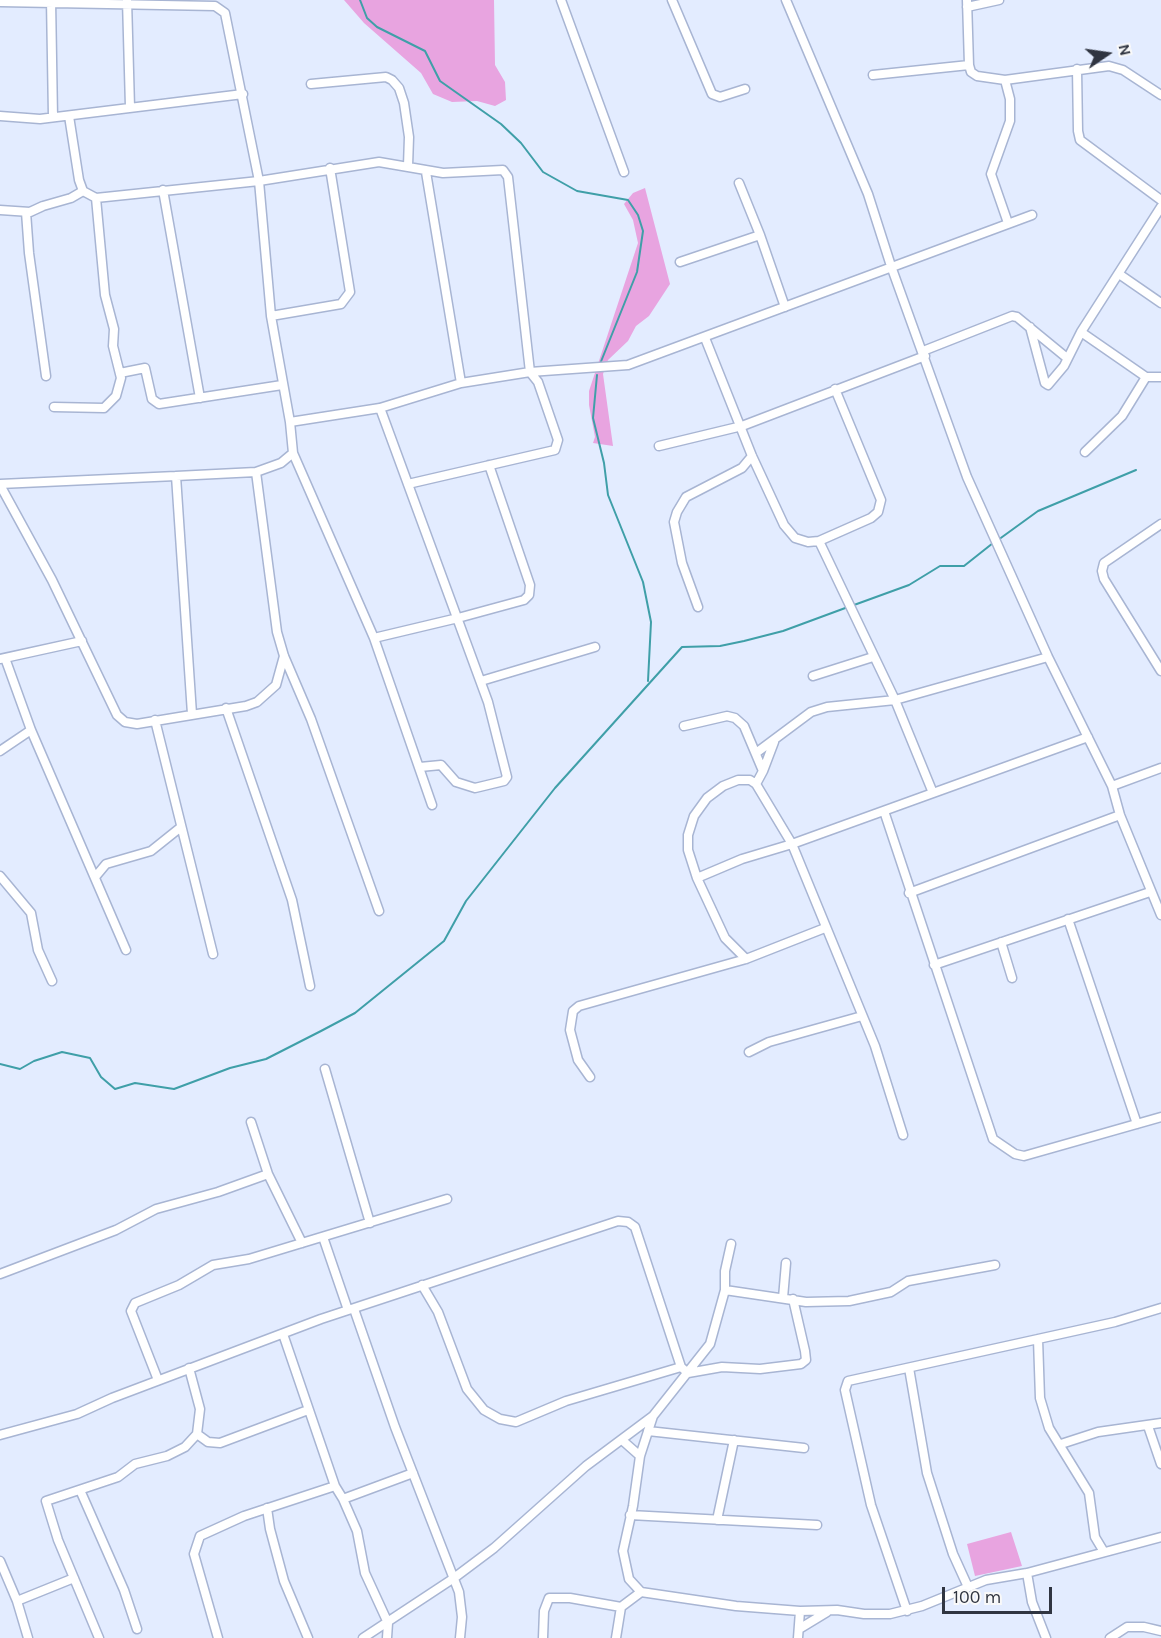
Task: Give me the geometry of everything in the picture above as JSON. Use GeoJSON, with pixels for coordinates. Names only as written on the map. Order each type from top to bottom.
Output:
{"type":"FeatureCollection","features":[{"type":"Feature","properties":{"kind":"street"},"geometry":{"type":"LineString","coordinates":[[561,0],[624,172]]}},
{"type":"Feature","properties":{"kind":"street"},"geometry":{"type":"LineString","coordinates":[[672,0],[712,94],[720,97],[745,89]]}},
{"type":"Feature","properties":{"kind":"street"},"geometry":{"type":"LineString","coordinates":[[786,0],[868,194],[891,266],[967,477],[1048,657],[1112,786],[1120,815],[1161,915]]}},
{"type":"Feature","properties":{"kind":"street"},"geometry":{"type":"LineString","coordinates":[[999,0],[967,4],[969,65],[971,72],[977,76],[1005,80],[1077,69],[1117,67],[1161,95]]}},
{"type":"Feature","properties":{"kind":"street"},"geometry":{"type":"LineString","coordinates":[[0,2],[127,2],[215,6],[221,9],[226,19],[243,94],[259,181],[271,316],[290,422],[293,453],[374,638],[432,805]]}},
{"type":"Feature","properties":{"kind":"street"},"geometry":{"type":"LineString","coordinates":[[51,2],[53,117]]}},
{"type":"Feature","properties":{"kind":"street"},"geometry":{"type":"LineString","coordinates":[[127,2],[130,107]]}},
{"type":"Feature","properties":{"kind":"street"},"geometry":{"type":"LineString","coordinates":[[873,75],[969,65]]}},
{"type":"Feature","properties":{"kind":"street"},"geometry":{"type":"LineString","coordinates":[[1077,69],[1080,140],[1161,200]]}},
{"type":"Feature","properties":{"kind":"street"},"geometry":{"type":"LineString","coordinates":[[311,84],[386,77],[392,80],[399,88],[404,103],[409,137],[408,166]]}},
{"type":"Feature","properties":{"kind":"street"},"geometry":{"type":"LineString","coordinates":[[1005,80],[1010,99],[1010,121],[992,174],[1008,223]]}},
{"type":"Feature","properties":{"kind":"street"},"geometry":{"type":"LineString","coordinates":[[0,116],[28,119],[69,116],[243,94]]}},
{"type":"Feature","properties":{"kind":"street"},"geometry":{"type":"LineString","coordinates":[[69,116],[83,191]]}},
{"type":"Feature","properties":{"kind":"street"},"geometry":{"type":"LineString","coordinates":[[83,191],[96,198],[259,181],[379,162],[443,174],[501,169],[505,171],[530,372],[538,382],[558,445],[555,450],[408,484]]}},
{"type":"Feature","properties":{"kind":"street"},"geometry":{"type":"LineString","coordinates":[[271,316],[341,304],[350,292],[330,168]]}},
{"type":"Feature","properties":{"kind":"street"},"geometry":{"type":"LineString","coordinates":[[426,172],[461,383]]}},
{"type":"Feature","properties":{"kind":"street"},"geometry":{"type":"LineString","coordinates":[[739,183],[785,307]]}},
{"type":"Feature","properties":{"kind":"street"},"geometry":{"type":"LineString","coordinates":[[163,190],[200,398]]}},
{"type":"Feature","properties":{"kind":"street"},"geometry":{"type":"LineString","coordinates":[[0,210],[26,212],[71,198],[83,191]]}},
{"type":"Feature","properties":{"kind":"street"},"geometry":{"type":"LineString","coordinates":[[54,407],[104,408],[116,396],[120,373],[114,353],[114,329],[105,295],[96,198]]}},
{"type":"Feature","properties":{"kind":"street"},"geometry":{"type":"LineString","coordinates":[[1030,327],[1046,385],[1050,384],[1161,207]]}},
{"type":"Feature","properties":{"kind":"street"},"geometry":{"type":"LineString","coordinates":[[26,212],[29,253],[46,376]]}},
{"type":"Feature","properties":{"kind":"street"},"geometry":{"type":"LineString","coordinates":[[290,422],[380,408],[461,383],[530,372],[628,365],[1032,215]]}},
{"type":"Feature","properties":{"kind":"street"},"geometry":{"type":"LineString","coordinates":[[680,262],[760,235]]}},
{"type":"Feature","properties":{"kind":"street"},"geometry":{"type":"LineString","coordinates":[[1119,274],[1161,303]]}},
{"type":"Feature","properties":{"kind":"street"},"geometry":{"type":"LineString","coordinates":[[659,446],[742,426],[1012,316],[1017,317],[1067,358]]}},
{"type":"Feature","properties":{"kind":"street"},"geometry":{"type":"LineString","coordinates":[[1081,332],[1146,377],[1161,377]]}},
{"type":"Feature","properties":{"kind":"street"},"geometry":{"type":"LineString","coordinates":[[705,338],[742,426],[752,456],[784,525],[795,538],[808,542],[819,541],[871,518],[878,512],[881,500],[835,389]]}},
{"type":"Feature","properties":{"kind":"street"},"geometry":{"type":"LineString","coordinates":[[120,373],[145,368],[149,389],[156,402],[200,398],[282,385]]}},
{"type":"Feature","properties":{"kind":"street"},"geometry":{"type":"LineString","coordinates":[[1085,452],[1122,416],[1146,377]]}},
{"type":"Feature","properties":{"kind":"street"},"geometry":{"type":"LineString","coordinates":[[380,408],[481,681],[507,777],[504,781],[476,788],[456,782],[441,765],[420,767]]}},
{"type":"Feature","properties":{"kind":"street"},"geometry":{"type":"LineString","coordinates":[[284,656],[276,685],[267,694],[246,706],[137,724],[125,722],[117,715],[40,557],[0,484],[256,472],[281,463],[293,453]]}},
{"type":"Feature","properties":{"kind":"street"},"geometry":{"type":"LineString","coordinates":[[698,607],[682,563],[674,522],[677,512],[686,497],[742,468],[752,456]]}},
{"type":"Feature","properties":{"kind":"street"},"geometry":{"type":"LineString","coordinates":[[374,638],[524,600],[529,595],[530,585],[489,465]]}},
{"type":"Feature","properties":{"kind":"street"},"geometry":{"type":"LineString","coordinates":[[256,472],[276,632],[312,719],[379,911]]}},
{"type":"Feature","properties":{"kind":"street"},"geometry":{"type":"LineString","coordinates":[[176,476],[192,714]]}},
{"type":"Feature","properties":{"kind":"street"},"geometry":{"type":"LineString","coordinates":[[1161,524],[1104,563],[1102,571],[1104,579],[1161,671]]}},
{"type":"Feature","properties":{"kind":"street"},"geometry":{"type":"LineString","coordinates":[[819,541],[895,700],[933,793]]}},
{"type":"Feature","properties":{"kind":"street"},"geometry":{"type":"LineString","coordinates":[[82,641],[2,658],[30,730],[96,876],[126,950]]}},
{"type":"Feature","properties":{"kind":"street"},"geometry":{"type":"LineString","coordinates":[[481,681],[595,647]]}},
{"type":"Feature","properties":{"kind":"street"},"geometry":{"type":"LineString","coordinates":[[813,676],[873,657]]}},
{"type":"Feature","properties":{"kind":"street"},"geometry":{"type":"LineString","coordinates":[[756,753],[811,712],[827,707],[895,700],[1048,657]]}},
{"type":"Feature","properties":{"kind":"street"},"geometry":{"type":"LineString","coordinates":[[226,708],[291,900],[310,986]]}},
{"type":"Feature","properties":{"kind":"street"},"geometry":{"type":"LineString","coordinates":[[684,726],[717,717],[735,718],[744,726],[763,771]]}},
{"type":"Feature","properties":{"kind":"street"},"geometry":{"type":"LineString","coordinates":[[154,720],[213,954]]}},
{"type":"Feature","properties":{"kind":"street"},"geometry":{"type":"LineString","coordinates":[[0,751],[30,730]]}},
{"type":"Feature","properties":{"kind":"street"},"geometry":{"type":"LineString","coordinates":[[697,878],[742,859],[792,844],[1088,737]]}},
{"type":"Feature","properties":{"kind":"street"},"geometry":{"type":"LineString","coordinates":[[756,784],[774,741]]}},
{"type":"Feature","properties":{"kind":"street"},"geometry":{"type":"LineString","coordinates":[[1112,786],[1161,768]]}},
{"type":"Feature","properties":{"kind":"street"},"geometry":{"type":"LineString","coordinates":[[746,959],[725,938],[697,878],[688,850],[687,835],[694,816],[707,798],[723,786],[738,780],[750,780],[756,784],[792,844],[862,1016],[903,1135]]}},
{"type":"Feature","properties":{"kind":"street"},"geometry":{"type":"LineString","coordinates":[[884,811],[909,893],[968,1058],[993,1139],[1015,1154],[1024,1156],[1161,1117]]}},
{"type":"Feature","properties":{"kind":"street"},"geometry":{"type":"LineString","coordinates":[[909,893],[1120,815]]}},
{"type":"Feature","properties":{"kind":"street"},"geometry":{"type":"LineString","coordinates":[[96,876],[106,864],[151,851],[181,827]]}},
{"type":"Feature","properties":{"kind":"street"},"geometry":{"type":"LineString","coordinates":[[0,876],[31,913],[38,950],[52,981]]}},
{"type":"Feature","properties":{"kind":"street"},"geometry":{"type":"LineString","coordinates":[[934,965],[1150,892]]}},
{"type":"Feature","properties":{"kind":"street"},"geometry":{"type":"LineString","coordinates":[[1068,919],[1137,1124]]}},
{"type":"Feature","properties":{"kind":"street"},"geometry":{"type":"LineString","coordinates":[[590,1077],[578,1060],[570,1030],[573,1011],[579,1006],[746,959],[825,928]]}},
{"type":"Feature","properties":{"kind":"street"},"geometry":{"type":"LineString","coordinates":[[1001,942],[1012,978]]}},
{"type":"Feature","properties":{"kind":"street"},"geometry":{"type":"LineString","coordinates":[[749,1052],[769,1042],[862,1016]]}},
{"type":"Feature","properties":{"kind":"street"},"geometry":{"type":"LineString","coordinates":[[326,1069],[370,1223]]}},
{"type":"Feature","properties":{"kind":"street"},"geometry":{"type":"LineString","coordinates":[[251,1122],[268,1174],[302,1243]]}},
{"type":"Feature","properties":{"kind":"street"},"geometry":{"type":"LineString","coordinates":[[0,1274],[116,1230],[156,1209],[219,1192],[268,1174]]}},
{"type":"Feature","properties":{"kind":"street"},"geometry":{"type":"LineString","coordinates":[[158,1380],[131,1311],[132,1305],[178,1285],[213,1265],[249,1259],[447,1199]]}},
{"type":"Feature","properties":{"kind":"street"},"geometry":{"type":"LineString","coordinates":[[0,1435],[77,1414],[189,1368],[351,1309],[618,1221],[628,1222],[635,1227],[684,1370]]}},
{"type":"Feature","properties":{"kind":"street"},"geometry":{"type":"LineString","coordinates":[[323,1237],[454,1578],[462,1606],[460,1638]]}},
{"type":"Feature","properties":{"kind":"street"},"geometry":{"type":"LineString","coordinates":[[731,1244],[725,1271],[724,1290],[710,1344],[684,1370],[653,1416],[640,1456],[623,1551],[629,1579],[641,1592],[736,1606],[875,1615],[907,1611],[986,1580],[1027,1573],[1161,1537]]}},
{"type":"Feature","properties":{"kind":"street"},"geometry":{"type":"LineString","coordinates":[[783,1298],[786,1263]]}},
{"type":"Feature","properties":{"kind":"street"},"geometry":{"type":"LineString","coordinates":[[724,1290],[793,1299],[849,1301],[891,1292],[908,1281],[995,1265]]}},
{"type":"Feature","properties":{"kind":"street"},"geometry":{"type":"LineString","coordinates":[[422,1285],[438,1312],[467,1389],[484,1410],[500,1419],[516,1422],[566,1401],[684,1370],[760,1369],[801,1364],[806,1360],[805,1351],[793,1299]]}},
{"type":"Feature","properties":{"kind":"street"},"geometry":{"type":"LineString","coordinates":[[907,1611],[871,1505],[845,1390],[848,1381],[1115,1322],[1161,1308]]}},
{"type":"Feature","properties":{"kind":"street"},"geometry":{"type":"LineString","coordinates":[[283,1334],[335,1486],[357,1531],[365,1573],[388,1623],[387,1638]]}},
{"type":"Feature","properties":{"kind":"street"},"geometry":{"type":"LineString","coordinates":[[1038,1339],[1040,1398],[1050,1433],[1061,1444],[1089,1493],[1095,1537],[1104,1552]]}},
{"type":"Feature","properties":{"kind":"street"},"geometry":{"type":"LineString","coordinates":[[99,1638],[58,1540],[46,1501],[118,1477],[135,1464],[185,1447],[197,1434],[200,1402],[189,1368]]}},
{"type":"Feature","properties":{"kind":"street"},"geometry":{"type":"LineString","coordinates":[[909,1368],[927,1473],[953,1554],[968,1587]]}},
{"type":"Feature","properties":{"kind":"street"},"geometry":{"type":"LineString","coordinates":[[197,1434],[208,1442],[220,1443],[308,1410]]}},
{"type":"Feature","properties":{"kind":"street"},"geometry":{"type":"LineString","coordinates":[[363,1638],[454,1578],[525,1522],[586,1466],[653,1416]]}},
{"type":"Feature","properties":{"kind":"street"},"geometry":{"type":"LineString","coordinates":[[1061,1444],[1098,1432],[1161,1423]]}},
{"type":"Feature","properties":{"kind":"street"},"geometry":{"type":"LineString","coordinates":[[1149,1426],[1161,1464]]}},
{"type":"Feature","properties":{"kind":"street"},"geometry":{"type":"LineString","coordinates":[[648,1431],[804,1448]]}},
{"type":"Feature","properties":{"kind":"street"},"geometry":{"type":"LineString","coordinates":[[621,1440],[640,1456]]}},
{"type":"Feature","properties":{"kind":"street"},"geometry":{"type":"LineString","coordinates":[[717,1520],[734,1440]]}},
{"type":"Feature","properties":{"kind":"street"},"geometry":{"type":"LineString","coordinates":[[343,1499],[413,1473]]}},
{"type":"Feature","properties":{"kind":"street"},"geometry":{"type":"LineString","coordinates":[[218,1638],[194,1554],[200,1536],[267,1508],[335,1486]]}},
{"type":"Feature","properties":{"kind":"street"},"geometry":{"type":"LineString","coordinates":[[80,1490],[124,1590],[137,1629]]}},
{"type":"Feature","properties":{"kind":"street"},"geometry":{"type":"LineString","coordinates":[[267,1508],[270,1529],[284,1581],[308,1638]]}},
{"type":"Feature","properties":{"kind":"street"},"geometry":{"type":"LineString","coordinates":[[630,1515],[817,1525]]}},
{"type":"Feature","properties":{"kind":"street"},"geometry":{"type":"LineString","coordinates":[[0,1561],[17,1601],[28,1638]]}},
{"type":"Feature","properties":{"kind":"street"},"geometry":{"type":"LineString","coordinates":[[1027,1573],[1032,1602],[1046,1638]]}},
{"type":"Feature","properties":{"kind":"street"},"geometry":{"type":"LineString","coordinates":[[17,1601],[74,1578]]}},
{"type":"Feature","properties":{"kind":"street"},"geometry":{"type":"LineString","coordinates":[[616,1638],[621,1607],[641,1592]]}},
{"type":"Feature","properties":{"kind":"street"},"geometry":{"type":"LineString","coordinates":[[543,1638],[544,1611],[549,1598],[570,1598],[621,1607]]}},
{"type":"Feature","properties":{"kind":"street"},"geometry":{"type":"LineString","coordinates":[[799,1633],[800,1611]]}},
{"type":"Feature","properties":{"kind":"street"},"geometry":{"type":"LineString","coordinates":[[799,1633],[828,1611]]}},
{"type":"Feature","properties":{"kind":"street"},"geometry":{"type":"LineString","coordinates":[[1110,1638],[1127,1627],[1144,1627],[1161,1631]]}},
{"type":"Feature","properties":{"kind":"shaded area"},"geometry":{"type":"Polygon","coordinates":[[[344,0],[494,0],[495,65],[505,82],[506,100],[495,106],[477,101],[452,102],[433,94],[421,73],[364,23],[344,0]]]}},
{"type":"Feature","properties":{"kind":"shaded area"},"geometry":{"type":"Polygon","coordinates":[[[645,188],[670,284],[649,316],[636,326],[628,341],[608,360],[603,374],[613,446],[593,443],[595,437],[589,405],[589,391],[638,243],[633,220],[624,204],[633,193],[645,188]]]}},
{"type":"Feature","properties":{"kind":"shaded area"},"geometry":{"type":"Polygon","coordinates":[[[1011,1532],[1022,1566],[975,1576],[967,1544],[1011,1532]]]}},
{"type":"Feature","properties":{"kind":"waterway"},"geometry":{"type":"LineString","coordinates":[[360,0],[367,18],[377,27],[425,51],[440,81],[501,124],[521,143],[543,172],[577,191],[628,200],[638,215],[643,231],[637,272],[600,364]]}},
{"type":"Feature","properties":{"kind":"waterway"},"geometry":{"type":"LineString","coordinates":[[597,375],[593,418],[604,463],[608,495],[643,582],[651,622],[648,681]]}},
{"type":"Feature","properties":{"kind":"waterway"},"geometry":{"type":"LineString","coordinates":[[998,540],[1038,511],[1136,470]]}},
{"type":"Feature","properties":{"kind":"waterway"},"geometry":{"type":"LineString","coordinates":[[854,605],[909,585],[940,566],[964,566],[993,543]]}},
{"type":"Feature","properties":{"kind":"waterway"},"geometry":{"type":"LineString","coordinates":[[0,1064],[20,1069],[34,1061],[62,1052],[90,1058],[101,1077],[115,1089],[135,1083],[174,1089],[230,1068],[266,1059],[355,1013],[444,941],[466,901],[555,788],[682,647],[720,646],[744,641],[783,631],[848,607]]}}]}
